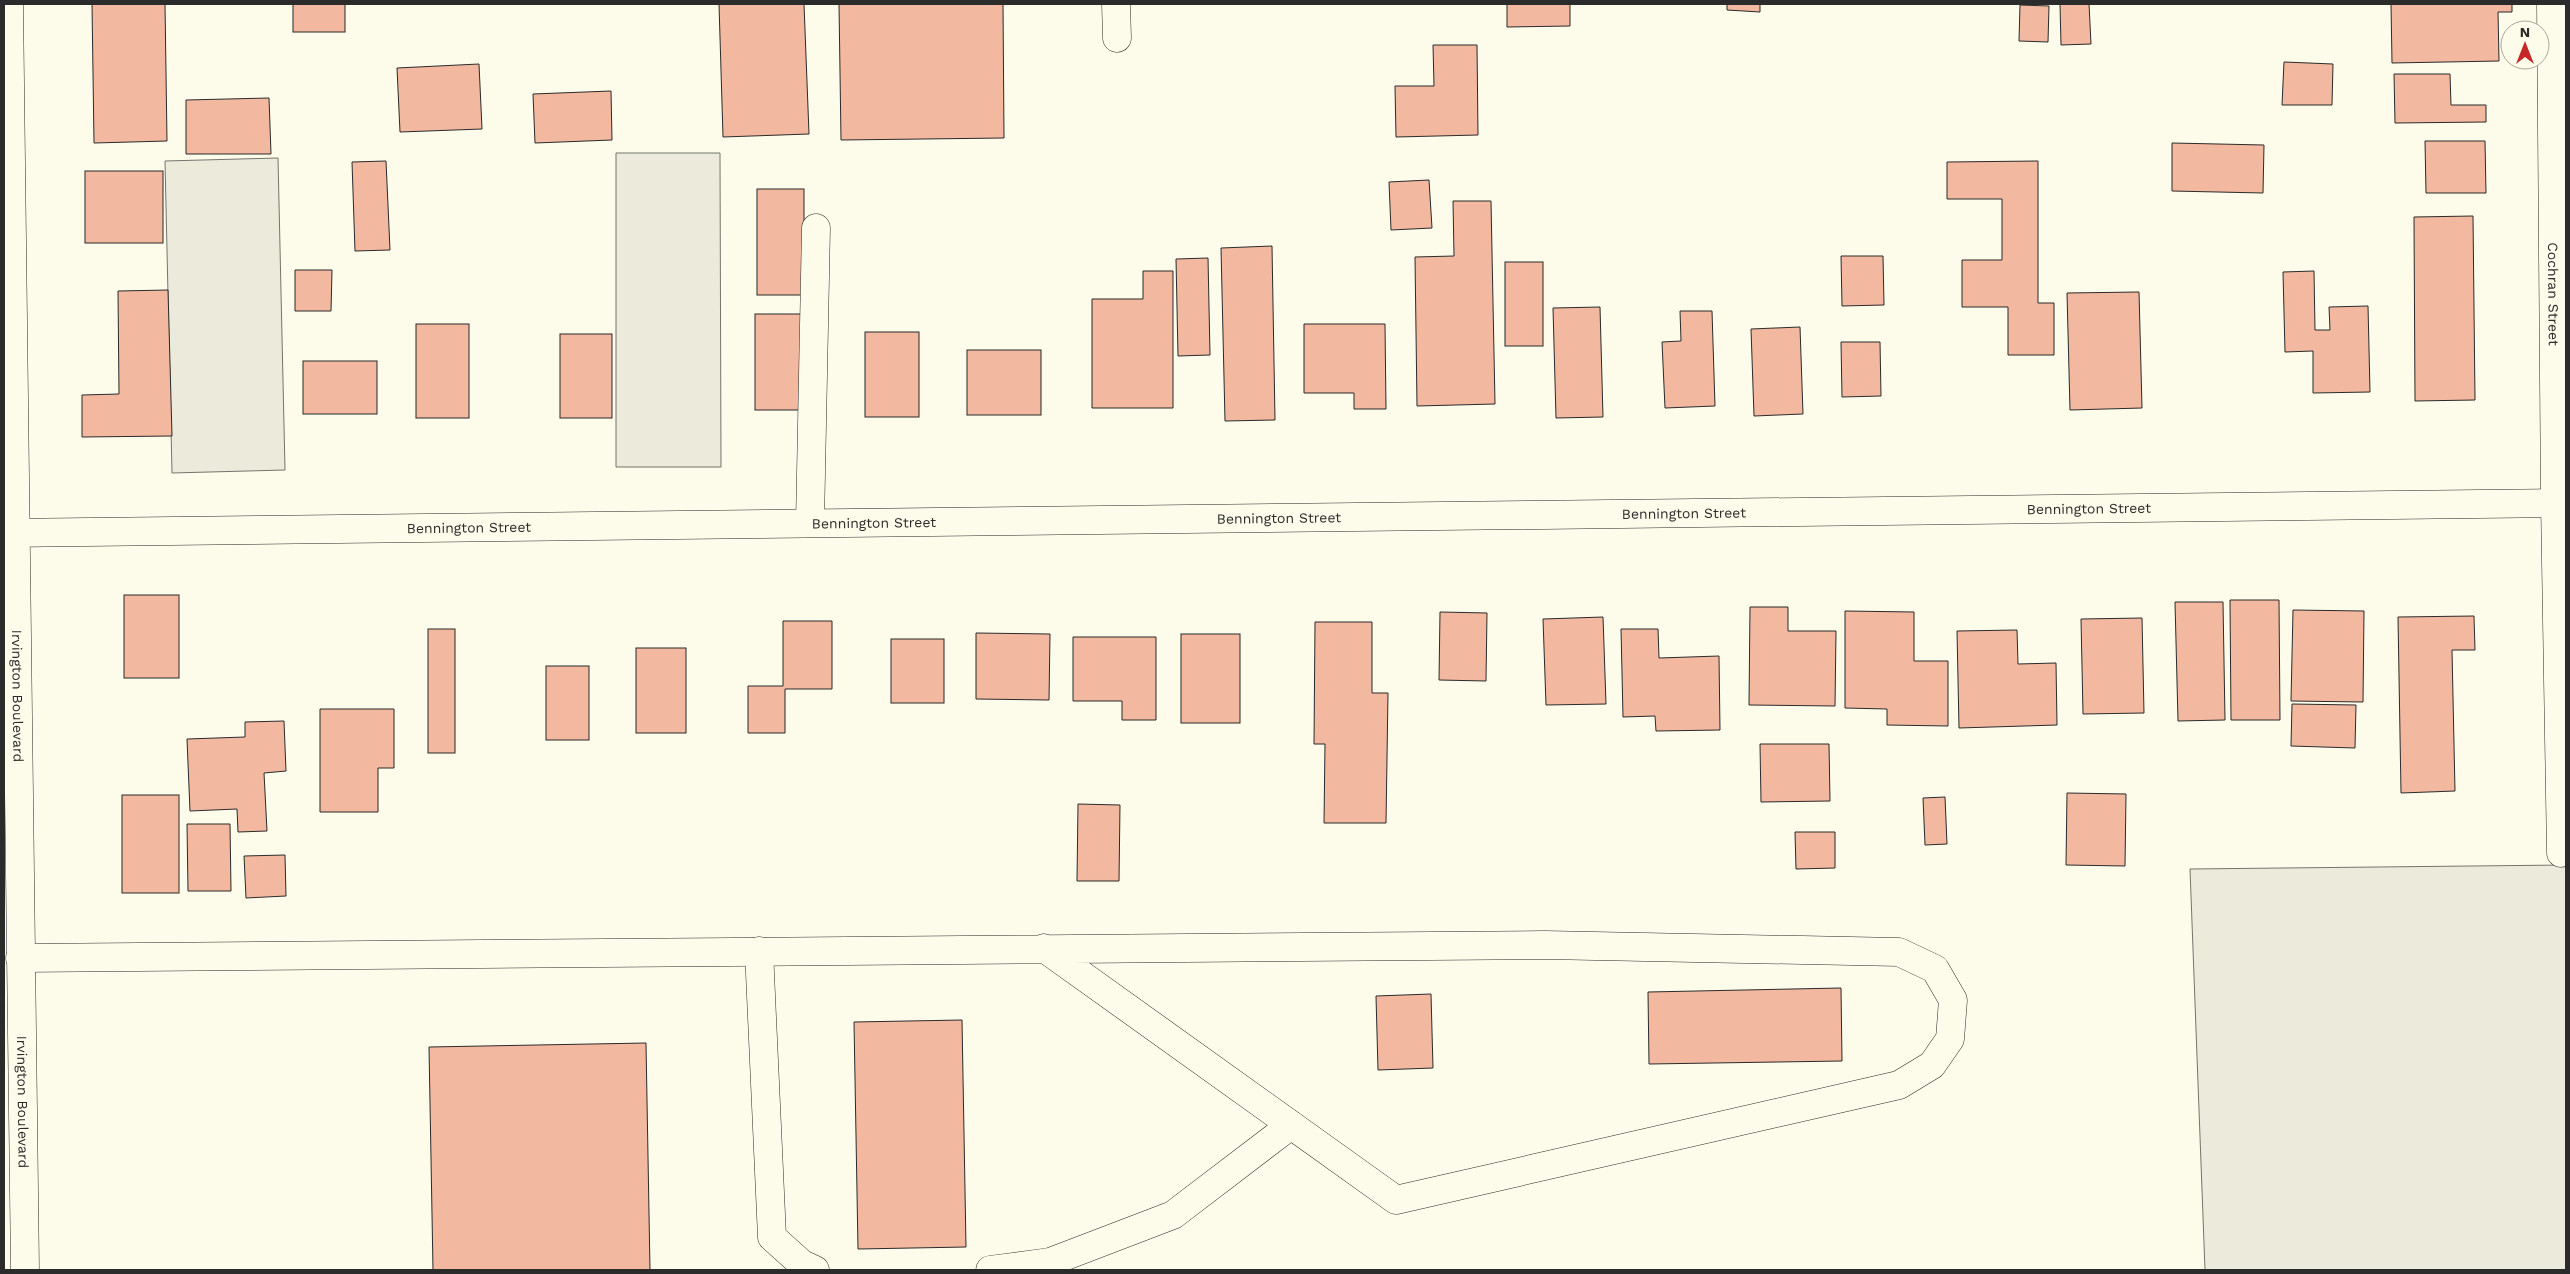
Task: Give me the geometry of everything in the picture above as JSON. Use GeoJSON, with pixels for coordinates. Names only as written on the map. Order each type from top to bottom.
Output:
{"type":"FeatureCollection","features":[{"type":"Feature","properties":{"kind":"street","name":"Irvington Boulevard"},"geometry":{"type":"LineString","coordinates":[[9,4],[9,533],[12,958],[26,1270]]}},
{"type":"Feature","properties":{"kind":"street"},"geometry":{"type":"LineString","coordinates":[[1116,4],[1117,38]]}},
{"type":"Feature","properties":{"kind":"street","name":"Cochran Street"},"geometry":{"type":"LineString","coordinates":[[2551,4],[2555,503],[2561,853]]}},
{"type":"Feature","properties":{"kind":"street"},"geometry":{"type":"LineString","coordinates":[[810,523],[816,228]]}},
{"type":"Feature","properties":{"kind":"street","name":"Bennington Street"},"geometry":{"type":"LineString","coordinates":[[9,533],[2555,503]]}},
{"type":"Feature","properties":{"kind":"street"},"geometry":{"type":"LineString","coordinates":[[12,958],[1044,948],[1545,945],[1899,952],[1935,970],[1953,1000],[1950,1039],[1932,1065],[1899,1085],[1396,1200],[1044,948]]}},
{"type":"Feature","properties":{"kind":"street"},"geometry":{"type":"LineString","coordinates":[[759,951],[772,1237],[802,1264],[815,1270]]}},
{"type":"Feature","properties":{"kind":"street"},"geometry":{"type":"LineString","coordinates":[[990,1270],[1050,1262],[1173,1215],[1291,1125]]}},
{"type":"Feature","properties":{"kind":"shaded area"},"geometry":{"type":"Polygon","coordinates":[[[616,153],[720,153],[721,467],[616,467],[616,153]]]}},
{"type":"Feature","properties":{"kind":"shaded area"},"geometry":{"type":"Polygon","coordinates":[[[278,158],[285,470],[172,473],[165,161],[278,158]]]}},
{"type":"Feature","properties":{"kind":"shaded area"},"geometry":{"type":"Polygon","coordinates":[[[2566,865],[2566,1270],[2205,1270],[2190,869],[2566,865]]]}},
{"type":"Feature","properties":{"kind":"building"},"geometry":{"type":"Polygon","coordinates":[[[92,4],[165,4],[167,141],[94,143],[92,4]]]}},
{"type":"Feature","properties":{"kind":"building"},"geometry":{"type":"Polygon","coordinates":[[[293,4],[345,4],[345,32],[293,32],[293,4]]]}},
{"type":"Feature","properties":{"kind":"building"},"geometry":{"type":"Polygon","coordinates":[[[719,4],[804,4],[809,134],[723,137],[719,4]]]}},
{"type":"Feature","properties":{"kind":"building"},"geometry":{"type":"Polygon","coordinates":[[[839,4],[1003,4],[1004,138],[841,140],[839,4]]]}},
{"type":"Feature","properties":{"kind":"building"},"geometry":{"type":"Polygon","coordinates":[[[1507,4],[1570,4],[1570,26],[1507,27],[1507,4]]]}},
{"type":"Feature","properties":{"kind":"building"},"geometry":{"type":"Polygon","coordinates":[[[1727,4],[1760,4],[1760,12],[1727,10],[1727,4]]]}},
{"type":"Feature","properties":{"kind":"building"},"geometry":{"type":"Polygon","coordinates":[[[2060,4],[2089,4],[2091,44],[2061,45],[2060,4]]]}},
{"type":"Feature","properties":{"kind":"building"},"geometry":{"type":"Polygon","coordinates":[[[2391,4],[2512,4],[2512,12],[2498,12],[2499,61],[2392,63],[2391,4]]]}},
{"type":"Feature","properties":{"kind":"building"},"geometry":{"type":"Polygon","coordinates":[[[2020,5],[2049,6],[2048,42],[2019,41],[2020,5]]]}},
{"type":"Feature","properties":{"kind":"building"},"geometry":{"type":"Polygon","coordinates":[[[1433,45],[1477,45],[1478,135],[1396,137],[1395,86],[1434,86],[1433,45]]]}},
{"type":"Feature","properties":{"kind":"building"},"geometry":{"type":"Polygon","coordinates":[[[2284,62],[2333,64],[2332,105],[2282,105],[2284,62]]]}},
{"type":"Feature","properties":{"kind":"building"},"geometry":{"type":"Polygon","coordinates":[[[479,64],[482,129],[400,132],[397,68],[479,64]]]}},
{"type":"Feature","properties":{"kind":"building"},"geometry":{"type":"Polygon","coordinates":[[[2394,74],[2450,74],[2451,105],[2486,105],[2486,122],[2395,123],[2394,74]]]}},
{"type":"Feature","properties":{"kind":"building"},"geometry":{"type":"Polygon","coordinates":[[[611,91],[612,140],[535,143],[533,94],[611,91]]]}},
{"type":"Feature","properties":{"kind":"building"},"geometry":{"type":"Polygon","coordinates":[[[269,98],[271,154],[186,154],[186,100],[269,98]]]}},
{"type":"Feature","properties":{"kind":"building"},"geometry":{"type":"Polygon","coordinates":[[[2425,141],[2485,141],[2486,193],[2426,193],[2425,141]]]}},
{"type":"Feature","properties":{"kind":"building"},"geometry":{"type":"Polygon","coordinates":[[[2172,143],[2264,145],[2263,193],[2172,191],[2172,143]]]}},
{"type":"Feature","properties":{"kind":"building"},"geometry":{"type":"Polygon","coordinates":[[[386,161],[390,250],[355,251],[352,162],[386,161]]]}},
{"type":"Feature","properties":{"kind":"building"},"geometry":{"type":"Polygon","coordinates":[[[2038,161],[2038,303],[2054,303],[2054,355],[2008,355],[2008,307],[1962,307],[1962,260],[2002,260],[2002,199],[1947,199],[1947,162],[2038,161]]]}},
{"type":"Feature","properties":{"kind":"building"},"geometry":{"type":"Polygon","coordinates":[[[85,171],[163,171],[163,243],[85,243],[85,171]]]}},
{"type":"Feature","properties":{"kind":"building"},"geometry":{"type":"Polygon","coordinates":[[[1429,180],[1432,228],[1391,230],[1389,182],[1429,180]]]}},
{"type":"Feature","properties":{"kind":"building"},"geometry":{"type":"Polygon","coordinates":[[[757,189],[804,189],[804,295],[757,295],[757,189]]]}},
{"type":"Feature","properties":{"kind":"building"},"geometry":{"type":"Polygon","coordinates":[[[1453,201],[1491,201],[1495,404],[1417,406],[1415,257],[1454,256],[1453,201]]]}},
{"type":"Feature","properties":{"kind":"building"},"geometry":{"type":"Polygon","coordinates":[[[2473,216],[2475,400],[2415,401],[2414,217],[2473,216]]]}},
{"type":"Feature","properties":{"kind":"building"},"geometry":{"type":"Polygon","coordinates":[[[1272,246],[1275,420],[1225,421],[1221,248],[1272,246]]]}},
{"type":"Feature","properties":{"kind":"building"},"geometry":{"type":"Polygon","coordinates":[[[1841,256],[1883,256],[1884,305],[1842,306],[1841,256]]]}},
{"type":"Feature","properties":{"kind":"building"},"geometry":{"type":"Polygon","coordinates":[[[1208,258],[1210,355],[1178,356],[1176,259],[1208,258]]]}},
{"type":"Feature","properties":{"kind":"building"},"geometry":{"type":"Polygon","coordinates":[[[1505,262],[1543,262],[1543,346],[1505,346],[1505,262]]]}},
{"type":"Feature","properties":{"kind":"building"},"geometry":{"type":"Polygon","coordinates":[[[295,270],[332,270],[331,311],[295,311],[295,270]]]}},
{"type":"Feature","properties":{"kind":"building"},"geometry":{"type":"Polygon","coordinates":[[[1143,271],[1173,271],[1173,408],[1092,408],[1092,299],[1143,299],[1143,271]]]}},
{"type":"Feature","properties":{"kind":"building"},"geometry":{"type":"Polygon","coordinates":[[[2314,271],[2315,330],[2330,330],[2329,307],[2368,306],[2370,392],[2313,393],[2313,351],[2285,352],[2283,272],[2314,271]]]}},
{"type":"Feature","properties":{"kind":"building"},"geometry":{"type":"Polygon","coordinates":[[[168,290],[172,436],[82,437],[82,395],[119,394],[118,291],[168,290]]]}},
{"type":"Feature","properties":{"kind":"building"},"geometry":{"type":"Polygon","coordinates":[[[2139,292],[2142,408],[2070,410],[2067,293],[2139,292]]]}},
{"type":"Feature","properties":{"kind":"building"},"geometry":{"type":"Polygon","coordinates":[[[1600,307],[1603,417],[1556,418],[1553,308],[1600,307]]]}},
{"type":"Feature","properties":{"kind":"building"},"geometry":{"type":"Polygon","coordinates":[[[1680,311],[1712,311],[1715,406],[1665,408],[1662,342],[1681,341],[1680,311]]]}},
{"type":"Feature","properties":{"kind":"building"},"geometry":{"type":"Polygon","coordinates":[[[755,314],[802,314],[802,410],[755,410],[755,314]]]}},
{"type":"Feature","properties":{"kind":"building"},"geometry":{"type":"Polygon","coordinates":[[[416,324],[469,324],[469,418],[416,418],[416,324]]]}},
{"type":"Feature","properties":{"kind":"building"},"geometry":{"type":"Polygon","coordinates":[[[1304,324],[1385,324],[1386,409],[1354,409],[1354,393],[1304,393],[1304,324]]]}},
{"type":"Feature","properties":{"kind":"building"},"geometry":{"type":"Polygon","coordinates":[[[1800,327],[1803,414],[1754,416],[1751,329],[1800,327]]]}},
{"type":"Feature","properties":{"kind":"building"},"geometry":{"type":"Polygon","coordinates":[[[865,332],[919,332],[919,417],[865,417],[865,332]]]}},
{"type":"Feature","properties":{"kind":"building"},"geometry":{"type":"Polygon","coordinates":[[[560,334],[612,334],[612,418],[560,418],[560,334]]]}},
{"type":"Feature","properties":{"kind":"building"},"geometry":{"type":"Polygon","coordinates":[[[1841,342],[1880,342],[1881,396],[1842,397],[1841,342]]]}},
{"type":"Feature","properties":{"kind":"building"},"geometry":{"type":"Polygon","coordinates":[[[967,350],[1041,350],[1041,415],[967,415],[967,350]]]}},
{"type":"Feature","properties":{"kind":"building"},"geometry":{"type":"Polygon","coordinates":[[[303,361],[377,361],[377,414],[303,414],[303,361]]]}},
{"type":"Feature","properties":{"kind":"building"},"geometry":{"type":"Polygon","coordinates":[[[124,595],[179,595],[179,678],[124,678],[124,595]]]}},
{"type":"Feature","properties":{"kind":"building"},"geometry":{"type":"Polygon","coordinates":[[[2230,600],[2279,600],[2280,720],[2231,720],[2230,600]]]}},
{"type":"Feature","properties":{"kind":"building"},"geometry":{"type":"Polygon","coordinates":[[[2175,602],[2223,602],[2225,720],[2178,721],[2175,602]]]}},
{"type":"Feature","properties":{"kind":"building"},"geometry":{"type":"Polygon","coordinates":[[[1750,607],[1788,607],[1788,631],[1836,631],[1835,706],[1749,705],[1750,607]]]}},
{"type":"Feature","properties":{"kind":"building"},"geometry":{"type":"Polygon","coordinates":[[[2293,610],[2364,611],[2363,702],[2291,701],[2293,610]]]}},
{"type":"Feature","properties":{"kind":"building"},"geometry":{"type":"Polygon","coordinates":[[[1845,611],[1914,612],[1914,661],[1948,661],[1948,726],[1887,725],[1887,709],[1845,708],[1845,611]]]}},
{"type":"Feature","properties":{"kind":"building"},"geometry":{"type":"Polygon","coordinates":[[[1440,612],[1487,613],[1486,681],[1439,680],[1440,612]]]}},
{"type":"Feature","properties":{"kind":"building"},"geometry":{"type":"Polygon","coordinates":[[[2474,616],[2475,650],[2452,650],[2455,791],[2401,793],[2398,617],[2474,616]]]}},
{"type":"Feature","properties":{"kind":"building"},"geometry":{"type":"Polygon","coordinates":[[[1603,617],[1606,704],[1546,705],[1543,619],[1603,617]]]}},
{"type":"Feature","properties":{"kind":"building"},"geometry":{"type":"Polygon","coordinates":[[[2142,618],[2144,713],[2083,714],[2081,619],[2142,618]]]}},
{"type":"Feature","properties":{"kind":"building"},"geometry":{"type":"Polygon","coordinates":[[[783,621],[832,621],[832,689],[785,689],[785,733],[748,733],[748,686],[783,686],[783,621]]]}},
{"type":"Feature","properties":{"kind":"building"},"geometry":{"type":"Polygon","coordinates":[[[1315,622],[1372,622],[1372,693],[1388,693],[1386,823],[1324,823],[1325,744],[1314,744],[1315,622]]]}},
{"type":"Feature","properties":{"kind":"building"},"geometry":{"type":"Polygon","coordinates":[[[428,629],[455,629],[455,753],[428,753],[428,629]]]}},
{"type":"Feature","properties":{"kind":"building"},"geometry":{"type":"Polygon","coordinates":[[[1621,629],[1658,629],[1659,658],[1719,656],[1720,730],[1656,731],[1655,716],[1623,717],[1621,629]]]}},
{"type":"Feature","properties":{"kind":"building"},"geometry":{"type":"Polygon","coordinates":[[[2017,630],[2018,664],[2056,663],[2057,725],[1959,728],[1957,631],[2017,630]]]}},
{"type":"Feature","properties":{"kind":"building"},"geometry":{"type":"Polygon","coordinates":[[[976,633],[1050,634],[1049,700],[976,699],[976,633]]]}},
{"type":"Feature","properties":{"kind":"building"},"geometry":{"type":"Polygon","coordinates":[[[1181,634],[1240,634],[1240,723],[1181,723],[1181,634]]]}},
{"type":"Feature","properties":{"kind":"building"},"geometry":{"type":"Polygon","coordinates":[[[1073,637],[1156,637],[1156,720],[1122,720],[1122,701],[1073,701],[1073,637]]]}},
{"type":"Feature","properties":{"kind":"building"},"geometry":{"type":"Polygon","coordinates":[[[891,639],[944,639],[944,703],[891,703],[891,639]]]}},
{"type":"Feature","properties":{"kind":"building"},"geometry":{"type":"Polygon","coordinates":[[[636,648],[686,648],[686,733],[636,733],[636,648]]]}},
{"type":"Feature","properties":{"kind":"building"},"geometry":{"type":"Polygon","coordinates":[[[546,666],[589,666],[589,740],[546,740],[546,666]]]}},
{"type":"Feature","properties":{"kind":"building"},"geometry":{"type":"Polygon","coordinates":[[[2292,704],[2356,705],[2355,748],[2291,746],[2292,704]]]}},
{"type":"Feature","properties":{"kind":"building"},"geometry":{"type":"Polygon","coordinates":[[[320,709],[394,709],[394,768],[378,768],[378,812],[320,812],[320,709]]]}},
{"type":"Feature","properties":{"kind":"building"},"geometry":{"type":"Polygon","coordinates":[[[284,721],[286,771],[264,773],[267,831],[238,832],[237,809],[190,811],[187,739],[245,737],[245,722],[284,721]]]}},
{"type":"Feature","properties":{"kind":"building"},"geometry":{"type":"Polygon","coordinates":[[[1760,744],[1829,744],[1830,801],[1761,802],[1760,744]]]}},
{"type":"Feature","properties":{"kind":"building"},"geometry":{"type":"Polygon","coordinates":[[[2067,793],[2126,794],[2125,866],[2066,865],[2067,793]]]}},
{"type":"Feature","properties":{"kind":"building"},"geometry":{"type":"Polygon","coordinates":[[[122,795],[179,795],[179,893],[122,893],[122,795]]]}},
{"type":"Feature","properties":{"kind":"building"},"geometry":{"type":"Polygon","coordinates":[[[1945,797],[1947,844],[1925,845],[1923,798],[1945,797]]]}},
{"type":"Feature","properties":{"kind":"building"},"geometry":{"type":"Polygon","coordinates":[[[1078,804],[1120,805],[1119,881],[1077,881],[1078,804]]]}},
{"type":"Feature","properties":{"kind":"building"},"geometry":{"type":"Polygon","coordinates":[[[187,824],[230,824],[231,891],[188,891],[187,824]]]}},
{"type":"Feature","properties":{"kind":"building"},"geometry":{"type":"Polygon","coordinates":[[[1795,832],[1835,832],[1835,868],[1796,869],[1795,832]]]}},
{"type":"Feature","properties":{"kind":"building"},"geometry":{"type":"Polygon","coordinates":[[[285,855],[286,896],[246,898],[244,856],[285,855]]]}},
{"type":"Feature","properties":{"kind":"building"},"geometry":{"type":"Polygon","coordinates":[[[1841,988],[1842,1061],[1649,1064],[1648,992],[1841,988]]]}},
{"type":"Feature","properties":{"kind":"building"},"geometry":{"type":"Polygon","coordinates":[[[1431,994],[1433,1068],[1378,1070],[1376,996],[1431,994]]]}},
{"type":"Feature","properties":{"kind":"building"},"geometry":{"type":"Polygon","coordinates":[[[962,1020],[966,1247],[858,1249],[854,1022],[962,1020]]]}},
{"type":"Feature","properties":{"kind":"building"},"geometry":{"type":"Polygon","coordinates":[[[646,1043],[650,1270],[433,1270],[429,1047],[646,1043]]]}}]}
